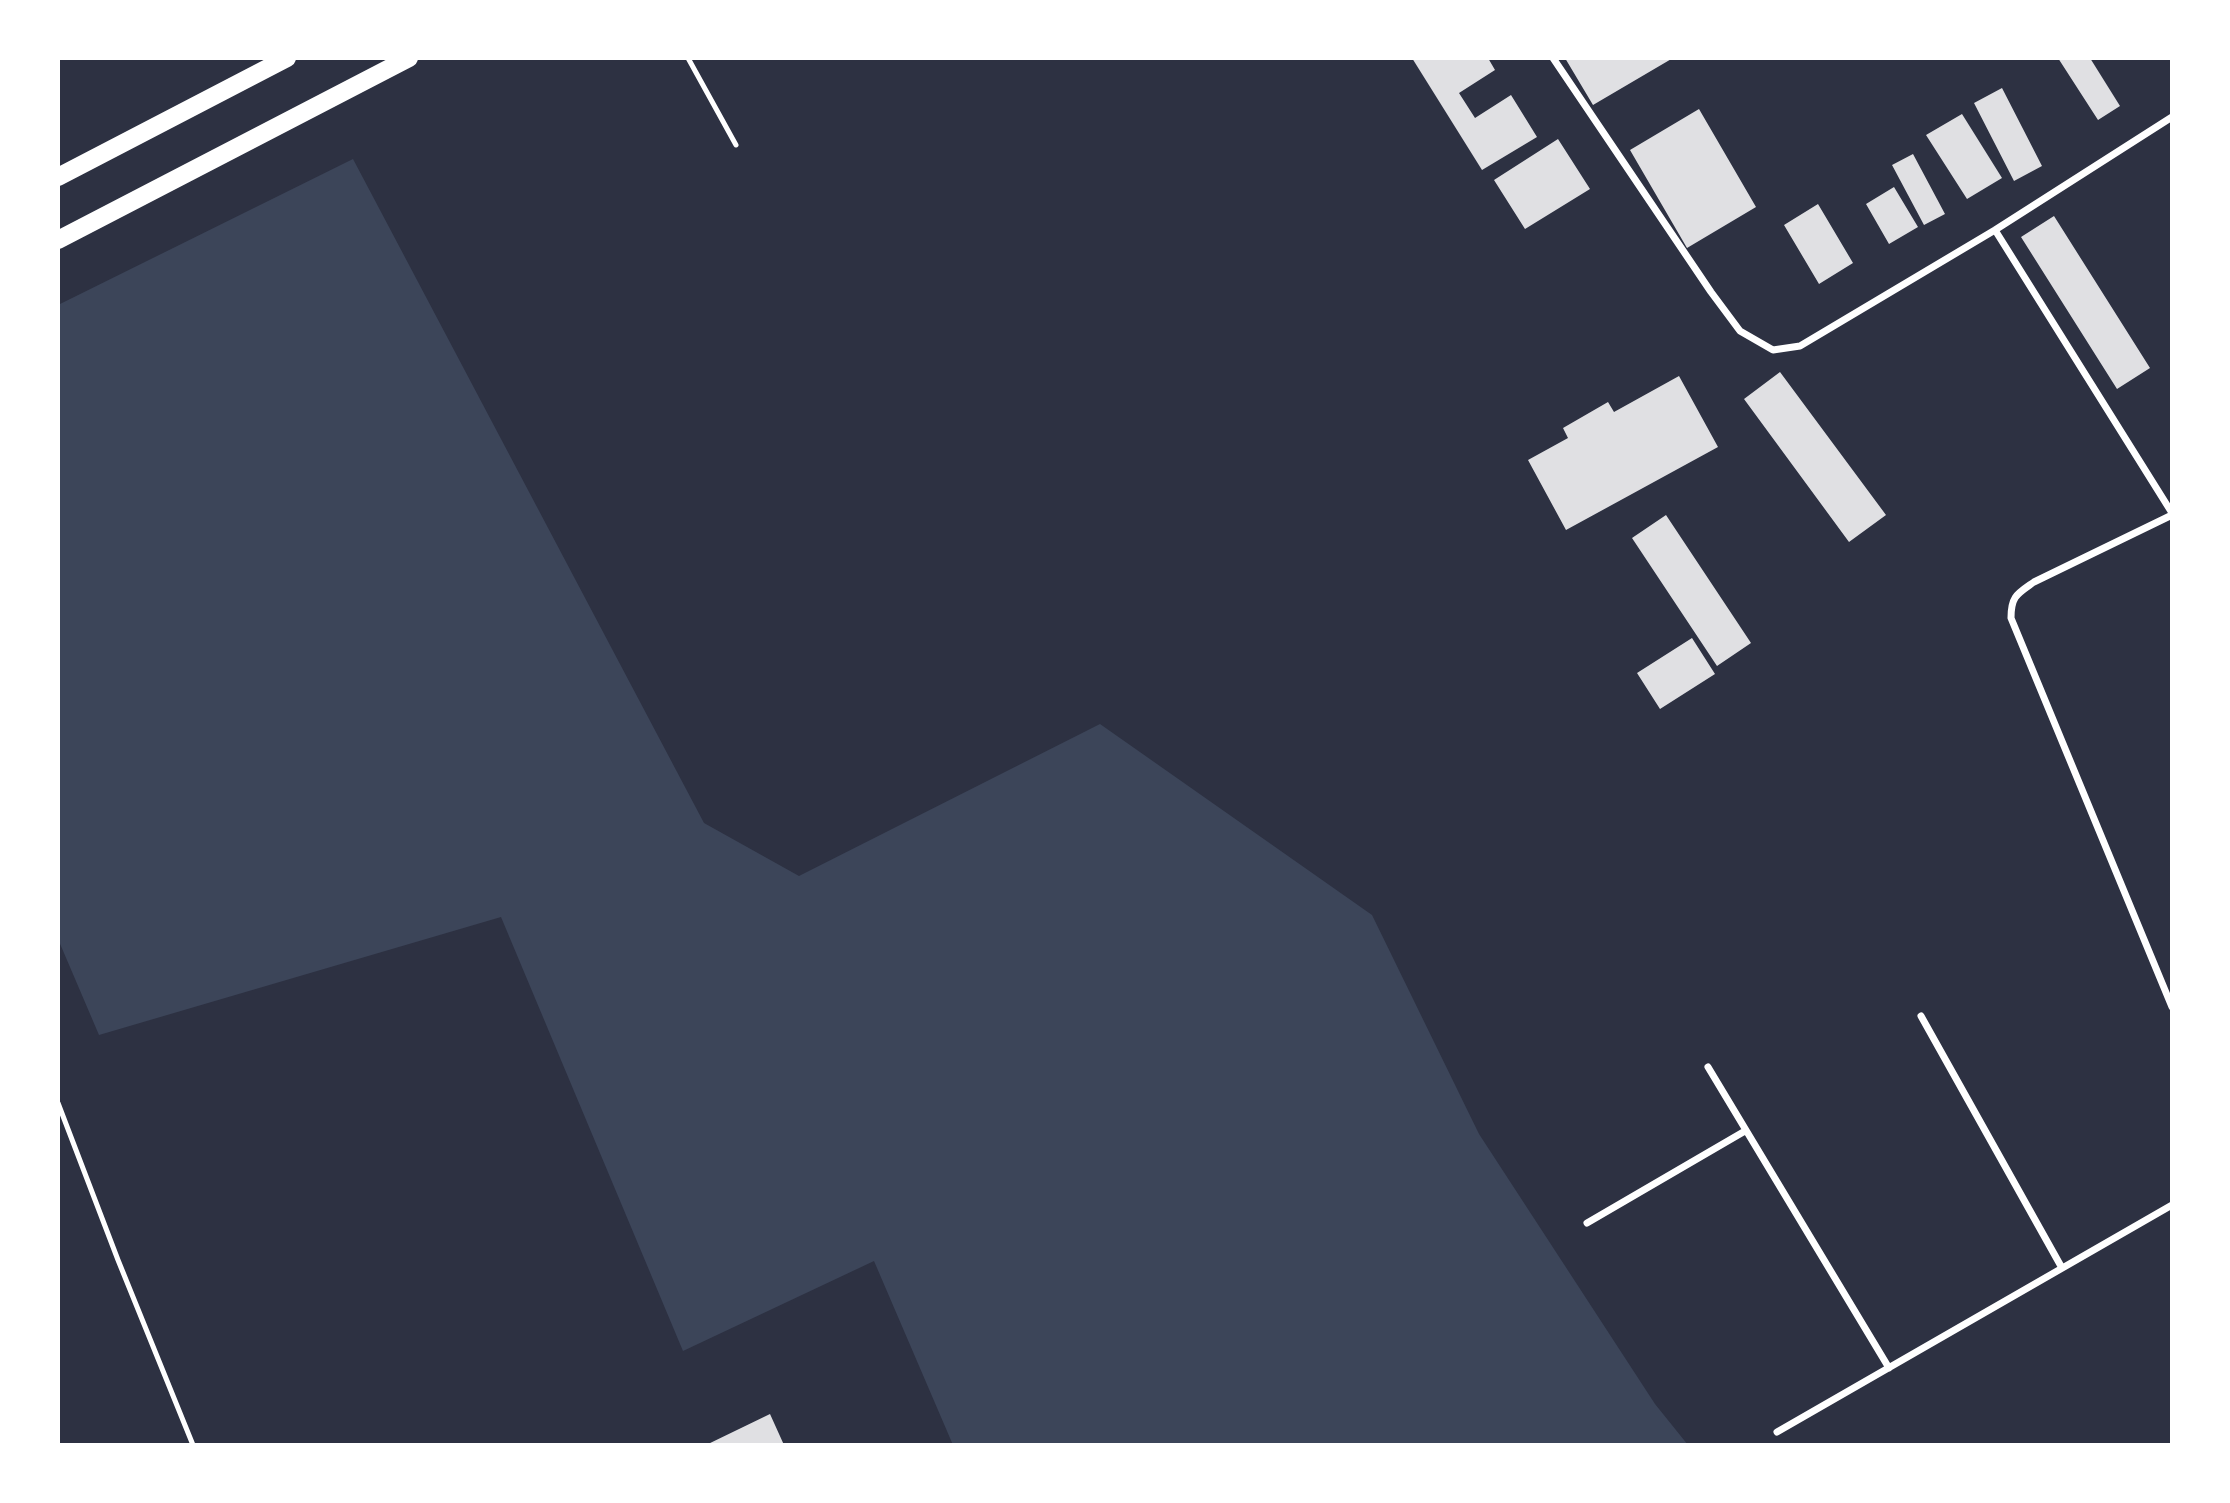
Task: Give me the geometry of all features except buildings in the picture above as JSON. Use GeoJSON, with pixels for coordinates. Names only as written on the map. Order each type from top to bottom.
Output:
{"type":"FeatureCollection","features":[{"type":"Feature","properties":{"kind":"main road"},"geometry":{"type":"LineString","coordinates":[[58,177],[287,58]]}},
{"type":"Feature","properties":{"kind":"main road"},"geometry":{"type":"LineString","coordinates":[[58,240],[409,58]]}},
{"type":"Feature","properties":{"kind":"street"},"geometry":{"type":"LineString","coordinates":[[1553,58],[1740,331],[1773,350],[1800,346],[1995,230],[2172,117]]}},
{"type":"Feature","properties":{"kind":"street"},"geometry":{"type":"LineString","coordinates":[[1995,230],[2172,514],[2034,582],[2017,593],[2011,604],[2011,618],[2172,1007]]}},
{"type":"Feature","properties":{"kind":"street"},"geometry":{"type":"LineString","coordinates":[[1921,1016],[2062,1268]]}},
{"type":"Feature","properties":{"kind":"street"},"geometry":{"type":"LineString","coordinates":[[1707,1067],[1889,1368]]}},
{"type":"Feature","properties":{"kind":"street"},"geometry":{"type":"LineString","coordinates":[[1587,1223],[1745,1131]]}},
{"type":"Feature","properties":{"kind":"street"},"geometry":{"type":"LineString","coordinates":[[1777,1432],[2172,1205]]}},
{"type":"Feature","properties":{"kind":"lane"},"geometry":{"type":"LineString","coordinates":[[688,58],[736,145]]}},
{"type":"Feature","properties":{"kind":"lane"},"geometry":{"type":"LineString","coordinates":[[58,1103],[193,1445]]}},
{"type":"Feature","properties":{"kind":"shaded area"},"geometry":{"type":"Polygon","coordinates":[[[353,159],[704,823],[799,876],[1100,724],[1372,915],[1479,1134],[1655,1404],[1688,1445],[953,1445],[874,1261],[683,1351],[501,917],[99,1035],[58,939],[58,305],[353,159]]]}}]}
